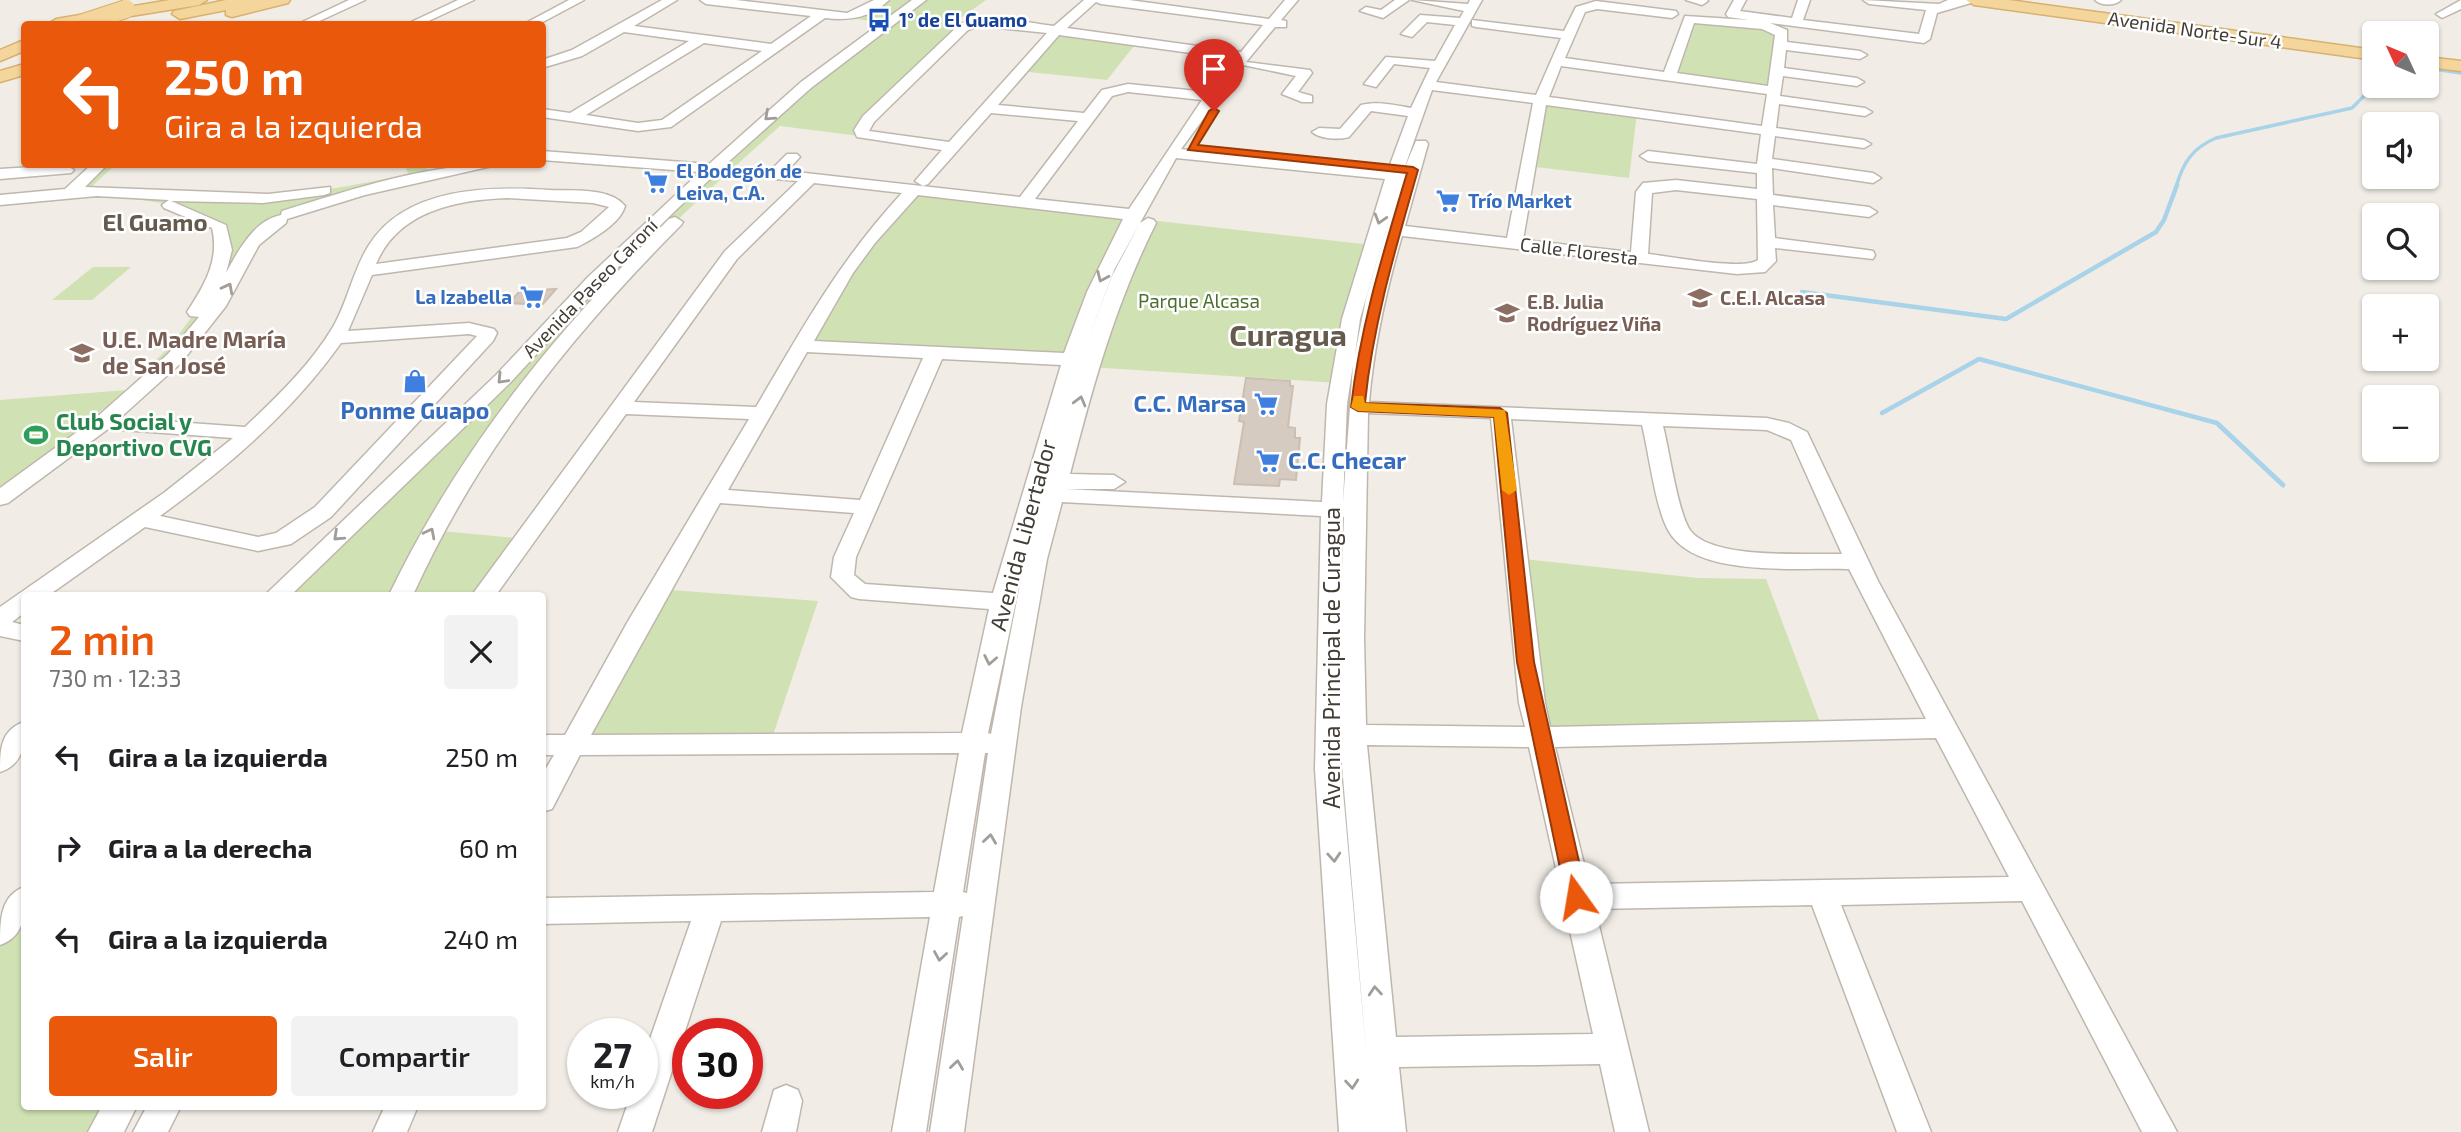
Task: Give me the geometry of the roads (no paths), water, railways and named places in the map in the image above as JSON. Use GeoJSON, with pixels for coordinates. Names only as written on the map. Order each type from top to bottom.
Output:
{"type":"FeatureCollection","features":[{"type":"Feature","properties":{"kind":"main road"},"geometry":{"type":"LineString","coordinates":[[123,17],[155,0]]}},
{"type":"Feature","properties":{"kind":"main road"},"geometry":{"type":"LineString","coordinates":[[74,21],[199,0]]}},
{"type":"Feature","properties":{"kind":"main road"},"geometry":{"type":"LineString","coordinates":[[98,21],[250,0]]}},
{"type":"Feature","properties":{"kind":"main road"},"geometry":{"type":"LineString","coordinates":[[196,21],[282,0]]}},
{"type":"Feature","properties":{"kind":"main road","name":"Avenida Norte-Sur 4"},"geometry":{"type":"LineString","coordinates":[[1974,0],[2362,53]]}},
{"type":"Feature","properties":{"kind":"main road","name":"Avenida Norte-Sur 4"},"geometry":{"type":"LineString","coordinates":[[2016,0],[2362,46]]}},
{"type":"Feature","properties":{"kind":"main road"},"geometry":{"type":"LineString","coordinates":[[2440,57],[2461,60]]}},
{"type":"Feature","properties":{"kind":"main road"},"geometry":{"type":"LineString","coordinates":[[2440,64],[2461,66]]}},
{"type":"Feature","properties":{"kind":"main road"},"geometry":{"type":"LineString","coordinates":[[0,77],[21,70]]}},
{"type":"Feature","properties":{"kind":"street"},"geometry":{"type":"LineString","coordinates":[[317,21],[359,0]]}},
{"type":"Feature","properties":{"kind":"street"},"geometry":{"type":"LineString","coordinates":[[318,21],[370,0]]}},
{"type":"Feature","properties":{"kind":"street"},"geometry":{"type":"LineString","coordinates":[[420,21],[468,0]]}},
{"type":"Feature","properties":{"kind":"street"},"geometry":{"type":"LineString","coordinates":[[536,21],[578,0]]}},
{"type":"Feature","properties":{"kind":"street"},"geometry":{"type":"LineString","coordinates":[[546,63],[570,56],[671,0]]}},
{"type":"Feature","properties":{"kind":"street"},"geometry":{"type":"LineString","coordinates":[[706,0],[851,17],[883,0]]}},
{"type":"Feature","properties":{"kind":"street","name":"Avenida Paseo Caroní"},"geometry":{"type":"LineString","coordinates":[[402,592],[431,530],[496,426],[600,301],[718,172],[824,70],[920,0]]}},
{"type":"Feature","properties":{"kind":"street","name":"Avenida Paseo Caroní"},"geometry":{"type":"LineString","coordinates":[[280,592],[503,379],[617,257],[837,76],[939,0]]}},
{"type":"Feature","properties":{"kind":"street"},"geometry":{"type":"LineString","coordinates":[[546,793],[713,496],[800,346],[855,258],[1056,31],[1091,0]]}},
{"type":"Feature","properties":{"kind":"street"},"geometry":{"type":"LineString","coordinates":[[1101,0],[1278,23]]}},
{"type":"Feature","properties":{"kind":"street"},"geometry":{"type":"LineString","coordinates":[[1174,10],[1185,0]]}},
{"type":"Feature","properties":{"kind":"street","name":"Avenida Libertador"},"geometry":{"type":"LineString","coordinates":[[1081,360],[1209,96],[1246,61],[1278,23],[1292,0]]}},
{"type":"Feature","properties":{"kind":"street","name":"Avenida Libertador"},"geometry":{"type":"LineString","coordinates":[[1278,23],[1306,0]]}},
{"type":"Feature","properties":{"kind":"street"},"geometry":{"type":"LineString","coordinates":[[1366,11],[1383,13],[1402,0]]}},
{"type":"Feature","properties":{"kind":"street"},"geometry":{"type":"LineString","coordinates":[[1418,0],[1475,11],[1568,35]]}},
{"type":"Feature","properties":{"kind":"street"},"geometry":{"type":"LineString","coordinates":[[1740,0],[1732,14],[1796,23],[1974,0]]}},
{"type":"Feature","properties":{"kind":"street"},"geometry":{"type":"LineString","coordinates":[[1796,23],[1804,0]]}},
{"type":"Feature","properties":{"kind":"street"},"geometry":{"type":"LineString","coordinates":[[2101,0],[2115,0]]}},
{"type":"Feature","properties":{"kind":"street"},"geometry":{"type":"LineString","coordinates":[[1865,13],[1924,39],[1931,12],[1942,3]]}},
{"type":"Feature","properties":{"kind":"street"},"geometry":{"type":"LineString","coordinates":[[2442,14],[2461,4]]}},
{"type":"Feature","properties":{"kind":"street"},"geometry":{"type":"LineString","coordinates":[[1514,243],[1541,100],[1580,10],[1589,6],[1672,14]]}},
{"type":"Feature","properties":{"kind":"street"},"geometry":{"type":"LineString","coordinates":[[1407,34],[1424,18],[1475,11]]}},
{"type":"Feature","properties":{"kind":"street","name":"Avenida Principal de Curagua"},"geometry":{"type":"LineString","coordinates":[[1356,1132],[1327,735],[1343,502],[1368,332],[1395,230],[1416,113],[1475,11]]}},
{"type":"Feature","properties":{"kind":"street"},"geometry":{"type":"LineString","coordinates":[[546,114],[638,127],[661,126],[680,116],[821,15]]}},
{"type":"Feature","properties":{"kind":"street"},"geometry":{"type":"LineString","coordinates":[[1669,76],[1686,21],[1691,18],[1773,27],[1782,33],[1765,166],[1766,242],[1867,255]]}},
{"type":"Feature","properties":{"kind":"street"},"geometry":{"type":"LineString","coordinates":[[952,147],[870,137],[862,134],[861,130],[869,119],[966,25],[986,22],[1303,72],[1304,75],[1289,94],[1307,99]]}},
{"type":"Feature","properties":{"kind":"street"},"geometry":{"type":"LineString","coordinates":[[622,28],[772,48]]}},
{"type":"Feature","properties":{"kind":"street"},"geometry":{"type":"LineString","coordinates":[[573,117],[701,39]]}},
{"type":"Feature","properties":{"kind":"street"},"geometry":{"type":"LineString","coordinates":[[1781,46],[1860,55]]}},
{"type":"Feature","properties":{"kind":"street"},"geometry":{"type":"LineString","coordinates":[[1371,84],[1391,60],[1435,79],[1541,100],[1864,144]]}},
{"type":"Feature","properties":{"kind":"street","name":"Avenida Libertador"},"geometry":{"type":"LineString","coordinates":[[909,1132],[975,743],[1003,602],[1045,487],[1081,360],[1099,281],[1135,215],[1221,102],[1246,61]]}},
{"type":"Feature","properties":{"kind":"street"},"geometry":{"type":"LineString","coordinates":[[1556,61],[1669,76],[1865,112]]}},
{"type":"Feature","properties":{"kind":"street"},"geometry":{"type":"LineString","coordinates":[[1778,71],[1857,82]]}},
{"type":"Feature","properties":{"kind":"street","name":"Avenida Principal de Curagua"},"geometry":{"type":"LineString","coordinates":[[1389,1132],[1353,736],[1337,404],[1345,351],[1368,257],[1404,173],[1435,79]]}},
{"type":"Feature","properties":{"kind":"street"},"geometry":{"type":"LineString","coordinates":[[1024,203],[1107,93],[1118,89],[1209,96]]}},
{"type":"Feature","properties":{"kind":"street"},"geometry":{"type":"LineString","coordinates":[[1319,131],[1344,134],[1366,108],[1375,106],[1416,113]]}},
{"type":"Feature","properties":{"kind":"street"},"geometry":{"type":"LineString","coordinates":[[987,108],[1087,118]]}},
{"type":"Feature","properties":{"kind":"street"},"geometry":{"type":"LineString","coordinates":[[1182,150],[1404,173]]}},
{"type":"Feature","properties":{"kind":"street"},"geometry":{"type":"LineString","coordinates":[[546,155],[718,172]]}},
{"type":"Feature","properties":{"kind":"street"},"geometry":{"type":"LineString","coordinates":[[1648,156],[1873,178]]}},
{"type":"Feature","properties":{"kind":"street"},"geometry":{"type":"LineString","coordinates":[[792,157],[775,174],[918,185],[1024,203],[1135,215]]}},
{"type":"Feature","properties":{"kind":"street"},"geometry":{"type":"LineString","coordinates":[[546,161],[718,172]]}},
{"type":"Feature","properties":{"kind":"street"},"geometry":{"type":"LineString","coordinates":[[76,195],[98,168]]}},
{"type":"Feature","properties":{"kind":"street"},"geometry":{"type":"LineString","coordinates":[[76,195],[111,168]]}},
{"type":"Feature","properties":{"kind":"street"},"geometry":{"type":"LineString","coordinates":[[0,486],[104,416],[194,316],[221,263],[224,236],[215,219],[228,208],[268,198],[449,168]]}},
{"type":"Feature","properties":{"kind":"street"},"geometry":{"type":"LineString","coordinates":[[4,174],[66,170]]}},
{"type":"Feature","properties":{"kind":"street"},"geometry":{"type":"LineString","coordinates":[[76,195],[155,201],[193,212],[218,226],[255,228],[408,173]]}},
{"type":"Feature","properties":{"kind":"street"},"geometry":{"type":"LineString","coordinates":[[486,592],[731,255],[810,178]]}},
{"type":"Feature","properties":{"kind":"street"},"geometry":{"type":"LineString","coordinates":[[1639,258],[1646,188],[1669,185],[1869,212]]}},
{"type":"Feature","properties":{"kind":"street"},"geometry":{"type":"LineString","coordinates":[[0,202],[132,191],[222,200],[268,198],[290,201],[293,209],[252,242],[217,306],[191,341],[104,416],[0,498]]}},
{"type":"Feature","properties":{"kind":"street"},"geometry":{"type":"LineString","coordinates":[[37,592],[139,519],[257,426],[296,387],[335,338],[351,310],[366,271],[377,244],[398,224],[422,211],[457,199],[494,192],[607,201],[617,206],[616,211],[587,236],[571,243],[366,271]]}},
{"type":"Feature","properties":{"kind":"street","name":"Calle Floresta"},"geometry":{"type":"LineString","coordinates":[[1395,230],[1749,270],[1763,266],[1767,261],[1766,242]]}},
{"type":"Feature","properties":{"kind":"street"},"geometry":{"type":"LineString","coordinates":[[139,519],[258,544],[274,542],[293,534],[323,512],[368,467],[484,341],[488,333],[469,328],[335,338]]}},
{"type":"Feature","properties":{"kind":"street"},"geometry":{"type":"LineString","coordinates":[[800,346],[1081,360]]}},
{"type":"Feature","properties":{"kind":"street"},"geometry":{"type":"LineString","coordinates":[[935,353],[842,565],[842,577],[850,586],[866,592],[1003,602]]}},
{"type":"Feature","properties":{"kind":"street"},"geometry":{"type":"LineString","coordinates":[[1358,407],[1775,425],[1800,436],[1857,562],[2160,1132]]}},
{"type":"Feature","properties":{"kind":"street"},"geometry":{"type":"LineString","coordinates":[[622,408],[761,413]]}},
{"type":"Feature","properties":{"kind":"street"},"geometry":{"type":"LineString","coordinates":[[1500,413],[1526,662],[1576,897],[1632,1132]]}},
{"type":"Feature","properties":{"kind":"street"},"geometry":{"type":"LineString","coordinates":[[104,416],[257,426]]}},
{"type":"Feature","properties":{"kind":"street"},"geometry":{"type":"LineString","coordinates":[[1651,419],[1676,524],[1683,537],[1694,546],[1721,555],[1857,562]]}},
{"type":"Feature","properties":{"kind":"street"},"geometry":{"type":"LineString","coordinates":[[1045,487],[1343,502]]}},
{"type":"Feature","properties":{"kind":"street","name":"Avenida Libertador"},"geometry":{"type":"LineString","coordinates":[[947,1132],[1003,742],[1045,487]]}},
{"type":"Feature","properties":{"kind":"street"},"geometry":{"type":"LineString","coordinates":[[713,496],[867,507]]}},
{"type":"Feature","properties":{"kind":"street"},"geometry":{"type":"LineString","coordinates":[[0,619],[21,603]]}},
{"type":"Feature","properties":{"kind":"street"},"geometry":{"type":"LineString","coordinates":[[0,628],[21,632]]}},
{"type":"Feature","properties":{"kind":"street"},"geometry":{"type":"LineString","coordinates":[[1327,735],[1540,737],[1945,728]]}},
{"type":"Feature","properties":{"kind":"street"},"geometry":{"type":"LineString","coordinates":[[0,762],[21,736]]}},
{"type":"Feature","properties":{"kind":"street"},"geometry":{"type":"LineString","coordinates":[[546,745],[1003,742]]}},
{"type":"Feature","properties":{"kind":"street"},"geometry":{"type":"LineString","coordinates":[[1576,897],[2031,889]]}},
{"type":"Feature","properties":{"kind":"street"},"geometry":{"type":"LineString","coordinates":[[1822,893],[1914,1132]]}},
{"type":"Feature","properties":{"kind":"street"},"geometry":{"type":"LineString","coordinates":[[0,932],[21,903]]}},
{"type":"Feature","properties":{"kind":"street"},"geometry":{"type":"LineString","coordinates":[[546,911],[980,904]]}},
{"type":"Feature","properties":{"kind":"street"},"geometry":{"type":"LineString","coordinates":[[635,1132],[710,908]]}},
{"type":"Feature","properties":{"kind":"street"},"geometry":{"type":"LineString","coordinates":[[1381,1052],[1612,1049]]}},
{"type":"Feature","properties":{"kind":"street"},"geometry":{"type":"LineString","coordinates":[[105,1132],[119,1110]]}},
{"type":"Feature","properties":{"kind":"street"},"geometry":{"type":"LineString","coordinates":[[150,1132],[163,1110]]}},
{"type":"Feature","properties":{"kind":"street"},"geometry":{"type":"LineString","coordinates":[[390,1132],[400,1110]]}},
{"type":"Feature","properties":{"kind":"waterway"},"geometry":{"type":"LineString","coordinates":[[2440,70],[2461,73]]}},
{"type":"Feature","properties":{"kind":"waterway"},"geometry":{"type":"LineString","coordinates":[[2176,187],[2190,157],[2201,146],[2216,138],[2352,108],[2362,98]]}},
{"type":"Feature","properties":{"kind":"waterway"},"geometry":{"type":"LineString","coordinates":[[1802,292],[2006,319],[2156,232],[2164,220],[2177,185]]}},
{"type":"Feature","properties":{"kind":"waterway"},"geometry":{"type":"LineString","coordinates":[[1882,413],[1979,359],[2219,425]]}},
{"type":"Feature","properties":{"kind":"waterway"},"geometry":{"type":"LineString","coordinates":[[2219,425],[2283,485]]}},
{"type":"Feature","properties":{"kind":"place","name":"1° de El Guamo"},"geometry":{"type":"Point","coordinates":[879,20]}},
{"type":"Feature","properties":{"kind":"place","name":"El Bodegón de Leiva, C.A."},"geometry":{"type":"Point","coordinates":[656,182]}},
{"type":"Feature","properties":{"kind":"place","name":"Trío Market"},"geometry":{"type":"Point","coordinates":[1448,201]}},
{"type":"Feature","properties":{"kind":"place","name":"La Izabella"},"geometry":{"type":"Point","coordinates":[532,297]}},
{"type":"Feature","properties":{"kind":"place","name":"C.E.I. Alcasa"},"geometry":{"type":"Point","coordinates":[1700,298]}},
{"type":"Feature","properties":{"kind":"place","name":"E.B. Julia Rodríguez Viña"},"geometry":{"type":"Point","coordinates":[1507,313]}},
{"type":"Feature","properties":{"kind":"place","name":"U.E. Madre María de San José"},"geometry":{"type":"Point","coordinates":[82,353]}},
{"type":"Feature","properties":{"kind":"place","name":"Ponme Guapo"},"geometry":{"type":"Point","coordinates":[415,381]}},
{"type":"Feature","properties":{"kind":"place","name":"C.C. Marsa"},"geometry":{"type":"Point","coordinates":[1266,404]}},
{"type":"Feature","properties":{"kind":"place","name":"Club Social y Deportivo CVG"},"geometry":{"type":"Point","coordinates":[36,435]}},
{"type":"Feature","properties":{"kind":"place","name":"C.C. Checar"},"geometry":{"type":"Point","coordinates":[1268,461]}},
{"type":"Feature","properties":{"kind":"district","name":"El Guamo"},"geometry":{"type":"Point","coordinates":[155,223]}},
{"type":"Feature","properties":{"kind":"district","name":"Curagua"},"geometry":{"type":"Point","coordinates":[1288,336]}},
{"type":"Feature","properties":{"kind":"park label","name":"Parque Alcasa"},"geometry":{"type":"Point","coordinates":[1199,301]}}]}
